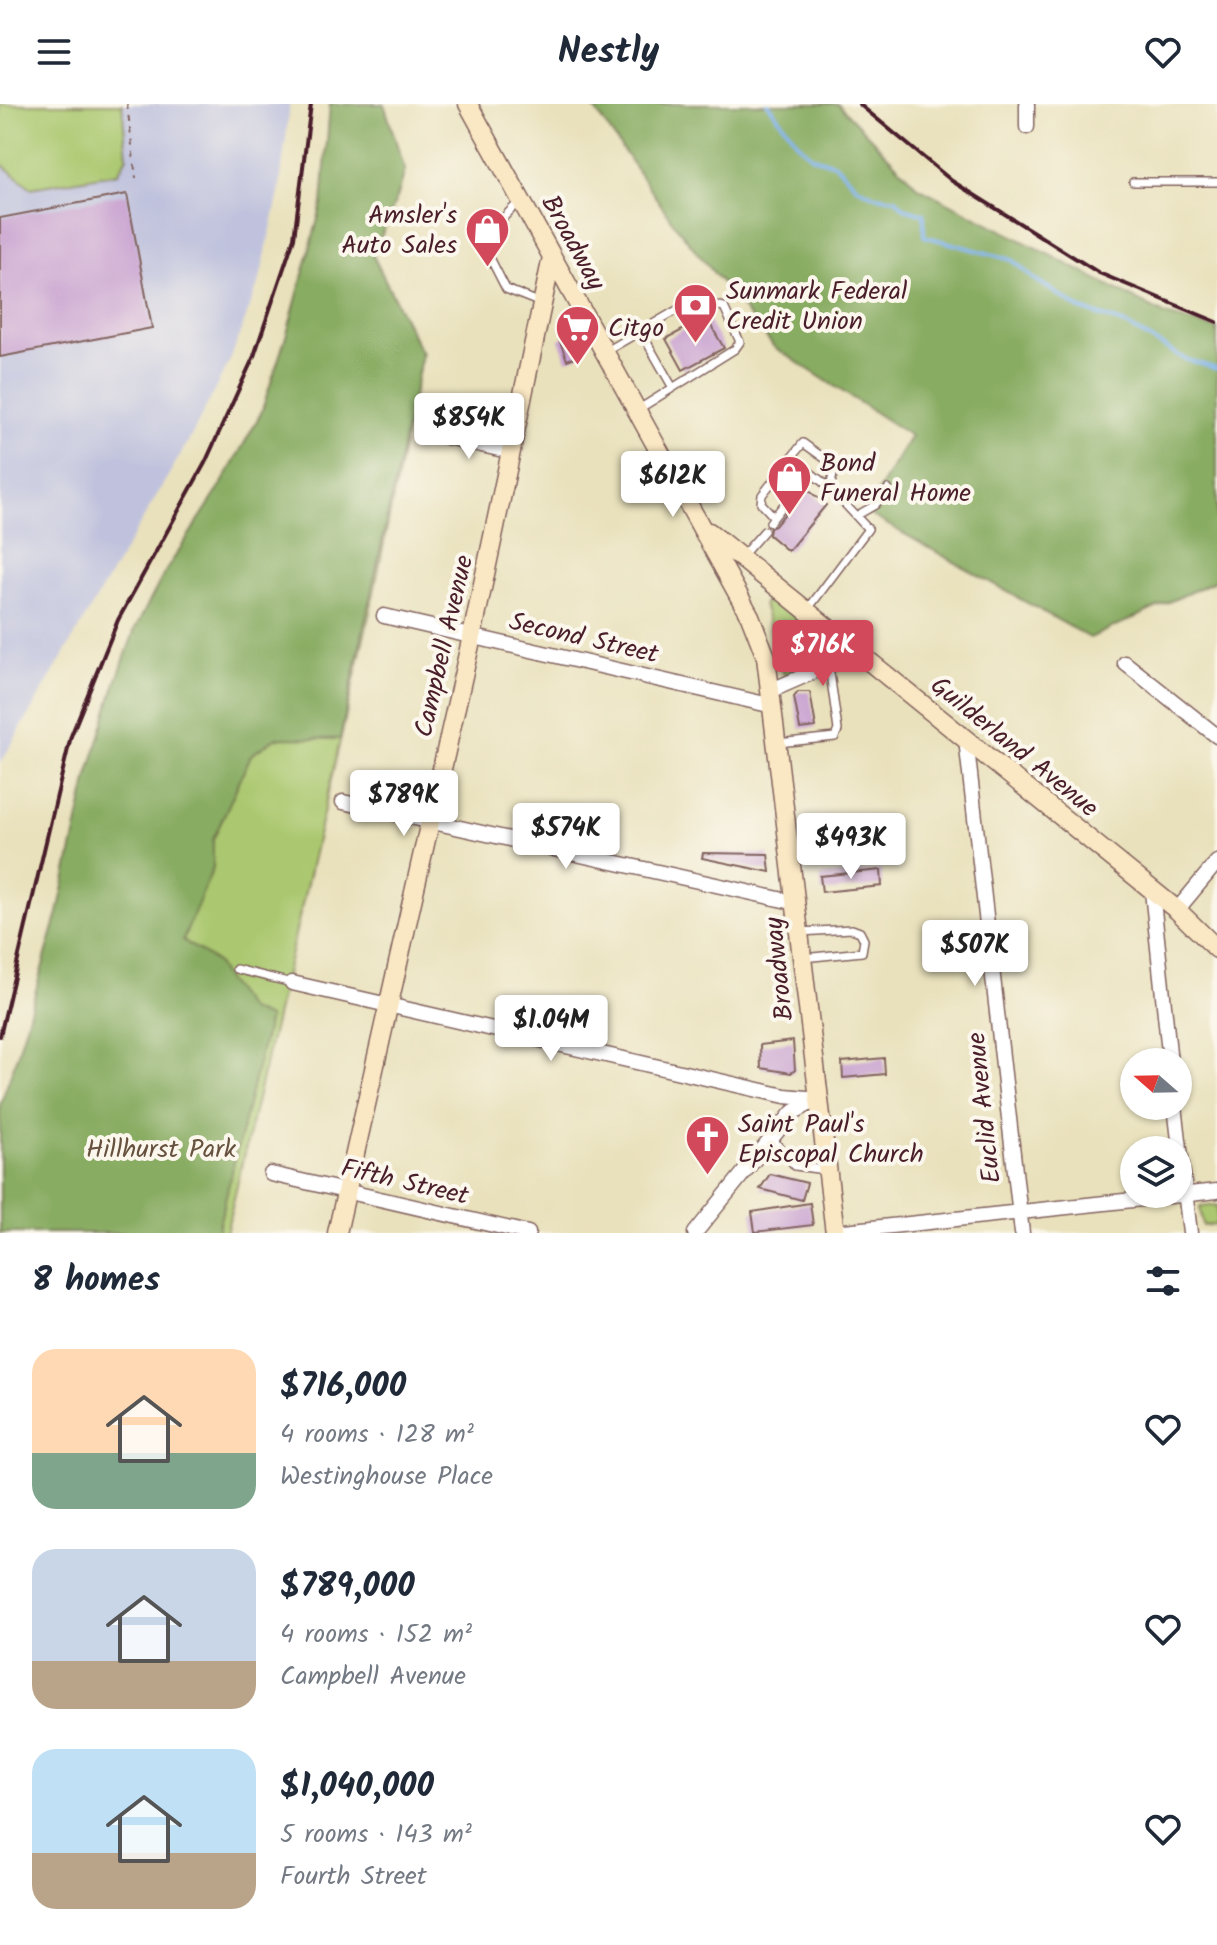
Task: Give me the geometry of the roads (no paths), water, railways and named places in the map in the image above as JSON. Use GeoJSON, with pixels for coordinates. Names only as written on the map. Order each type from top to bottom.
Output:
{"type":"FeatureCollection","features":[{"type":"Feature","properties":{"kind":"street","name":"Broadway"},"geometry":{"type":"LineString","coordinates":[[468,104],[759,635],[773,698],[835,1233]]}},
{"type":"Feature","properties":{"kind":"street"},"geometry":{"type":"LineString","coordinates":[[1027,104],[1027,127]]}},
{"type":"Feature","properties":{"kind":"street","name":"Campbell Avenue"},"geometry":{"type":"LineString","coordinates":[[337,1233],[472,636],[552,257]]}},
{"type":"Feature","properties":{"kind":"street"},"geometry":{"type":"LineString","coordinates":[[434,434],[512,452]]}},
{"type":"Feature","properties":{"kind":"street","name":"Guilderland Avenue"},"geometry":{"type":"LineString","coordinates":[[702,527],[1177,910],[1217,949]]}},
{"type":"Feature","properties":{"kind":"street","name":"Second Street"},"geometry":{"type":"LineString","coordinates":[[384,616],[773,698]]}},
{"type":"Feature","properties":{"kind":"street"},"geometry":{"type":"LineString","coordinates":[[773,698],[829,665],[859,652]]}},
{"type":"Feature","properties":{"kind":"street"},"geometry":{"type":"LineString","coordinates":[[1125,663],[1217,736]]}},
{"type":"Feature","properties":{"kind":"street","name":"Euclid Avenue"},"geometry":{"type":"LineString","coordinates":[[966,739],[1022,1233]]}},
{"type":"Feature","properties":{"kind":"street"},"geometry":{"type":"LineString","coordinates":[[343,802],[797,903]]}},
{"type":"Feature","properties":{"kind":"street"},"geometry":{"type":"LineString","coordinates":[[1177,910],[1217,862]]}},
{"type":"Feature","properties":{"kind":"street"},"geometry":{"type":"LineString","coordinates":[[1152,891],[1169,1048]]}},
{"type":"Feature","properties":{"kind":"street"},"geometry":{"type":"LineString","coordinates":[[292,983],[785,1096],[818,1099]]}},
{"type":"Feature","properties":{"kind":"street"},"geometry":{"type":"LineString","coordinates":[[695,1233],[792,1113],[818,1099]]}},
{"type":"Feature","properties":{"kind":"street","name":"Fifth Street"},"geometry":{"type":"LineString","coordinates":[[271,1174],[528,1233]]}},
{"type":"Feature","properties":{"kind":"street"},"geometry":{"type":"LineString","coordinates":[[1192,1194],[1217,1191]]}},
{"type":"Feature","properties":{"kind":"street"},"geometry":{"type":"LineString","coordinates":[[835,1233],[1120,1202]]}},
{"type":"Feature","properties":{"kind":"street"},"geometry":{"type":"LineString","coordinates":[[1187,1208],[1190,1233]]}},
{"type":"Feature","properties":{"kind":"lane"},"geometry":{"type":"LineString","coordinates":[[1133,182],[1217,182]]}},
{"type":"Feature","properties":{"kind":"lane"},"geometry":{"type":"LineString","coordinates":[[521,200],[481,240],[506,289],[543,304]]}},
{"type":"Feature","properties":{"kind":"lane"},"geometry":{"type":"LineString","coordinates":[[605,352],[682,307],[705,303],[724,307],[740,342],[727,356],[637,410]]}},
{"type":"Feature","properties":{"kind":"lane"},"geometry":{"type":"LineString","coordinates":[[640,330],[673,388]]}},
{"type":"Feature","properties":{"kind":"lane"},"geometry":{"type":"LineString","coordinates":[[810,472],[772,519],[761,503],[762,495],[803,443],[835,466],[830,488]]}},
{"type":"Feature","properties":{"kind":"lane"},"geometry":{"type":"LineString","coordinates":[[792,457],[830,488],[868,529],[807,611]]}},
{"type":"Feature","properties":{"kind":"lane"},"geometry":{"type":"LineString","coordinates":[[856,516],[875,505],[888,489]]}},
{"type":"Feature","properties":{"kind":"lane"},"geometry":{"type":"LineString","coordinates":[[741,558],[764,531]]}},
{"type":"Feature","properties":{"kind":"lane"},"geometry":{"type":"LineString","coordinates":[[778,743],[835,737],[838,730],[829,665]]}},
{"type":"Feature","properties":{"kind":"lane"},"geometry":{"type":"LineString","coordinates":[[800,932],[852,929],[860,932],[864,940],[862,952],[803,958]]}},
{"type":"Feature","properties":{"kind":"lane"},"geometry":{"type":"LineString","coordinates":[[236,969],[292,983]]}},
{"type":"Feature","properties":{"kind":"lane"},"geometry":{"type":"LineString","coordinates":[[772,1138],[795,1166],[827,1170]]}},
{"type":"Feature","properties":{"kind":"waterway"},"geometry":{"type":"LineString","coordinates":[[768,104],[800,146],[813,157],[835,164],[857,187],[875,196],[896,199],[904,208],[924,214],[924,236],[1012,260],[1080,309],[1123,323],[1185,359],[1217,369]]}},
{"type":"Feature","properties":{"kind":"railway"},"geometry":{"type":"LineString","coordinates":[[0,1036],[71,736],[118,620],[205,463],[254,356],[294,238],[311,104]]}},
{"type":"Feature","properties":{"kind":"railway"},"geometry":{"type":"LineString","coordinates":[[859,104],[952,181],[1099,273],[1217,322]]}},
{"type":"Feature","properties":{"kind":"place","name":"Amsler's Auto Sales"},"geometry":{"type":"Point","coordinates":[488,268]}},
{"type":"Feature","properties":{"kind":"place","name":"Sunmark Federal Credit Union"},"geometry":{"type":"Point","coordinates":[695,344]}},
{"type":"Feature","properties":{"kind":"place","name":"Citgo"},"geometry":{"type":"Point","coordinates":[577,366]}},
{"type":"Feature","properties":{"kind":"place","name":"Bond Funeral Home"},"geometry":{"type":"Point","coordinates":[789,516]}},
{"type":"Feature","properties":{"kind":"place","name":"Saint Paul's Episcopal Church"},"geometry":{"type":"Point","coordinates":[707,1177]}},
{"type":"Feature","properties":{"kind":"park label","name":"Hillhurst Park"},"geometry":{"type":"Point","coordinates":[161,1148]}}]}
